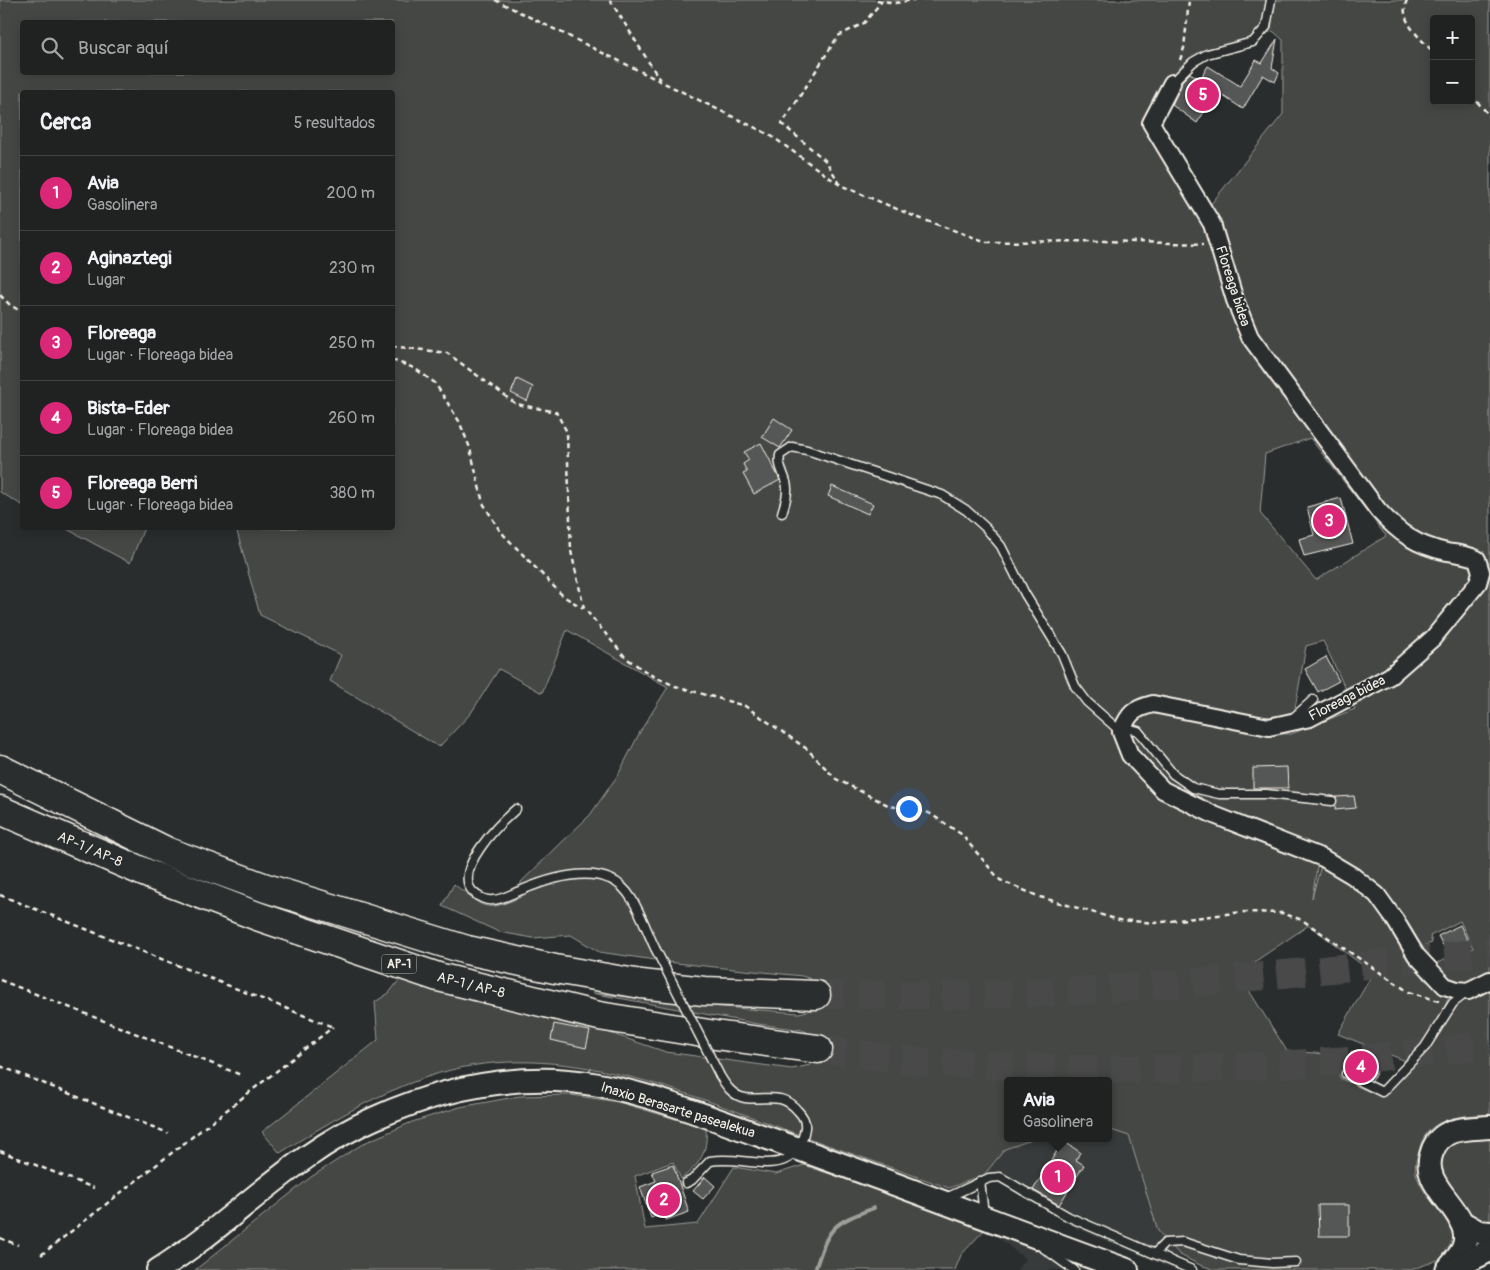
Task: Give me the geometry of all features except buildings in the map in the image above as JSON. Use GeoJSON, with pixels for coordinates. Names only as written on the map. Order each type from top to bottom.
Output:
{"type":"FeatureCollection","features":[{"type":"Feature","properties":{"kind":"highway","name":"AP-1"},"geometry":{"type":"LineString","coordinates":[[0,769],[168,852],[266,888],[468,950],[555,969],[636,983],[704,991],[816,995]]}},
{"type":"Feature","properties":{"kind":"highway","name":"AP-1 / AP-8"},"geometry":{"type":"LineString","coordinates":[[0,810],[162,879],[257,916],[438,977],[599,1016],[714,1035],[818,1049]]}},
{"type":"Feature","properties":{"kind":"highway"},"geometry":{"type":"LineString","coordinates":[[0,824],[84,862],[229,921],[300,944],[356,949]]}},
{"type":"Feature","properties":{"kind":"main road","name":"Inaxio Berasarte pasealekua"},"geometry":{"type":"LineString","coordinates":[[158,1270],[201,1241],[288,1170],[339,1136],[399,1108],[459,1090],[522,1081],[556,1080],[591,1084],[667,1104],[798,1148],[1128,1270]]}},
{"type":"Feature","properties":{"kind":"main road"},"geometry":{"type":"LineString","coordinates":[[1449,1270],[1463,1248],[1464,1232],[1461,1222],[1431,1176],[1430,1154],[1436,1142],[1447,1132],[1490,1127]]}},
{"type":"Feature","properties":{"kind":"main road"},"geometry":{"type":"LineString","coordinates":[[1449,1270],[1489,1247],[1479,1232],[1461,1222]]}},
{"type":"Feature","properties":{"kind":"street","name":"Floreaga bidea"},"geometry":{"type":"LineString","coordinates":[[1121,732],[1127,718],[1137,708],[1153,704],[1269,727],[1310,718],[1390,676],[1433,638],[1478,583],[1481,572],[1476,559],[1463,553],[1447,552],[1419,543],[1397,531],[1378,510],[1250,337],[1235,300],[1221,248],[1212,224],[1151,123],[1172,83]]}},
{"type":"Feature","properties":{"kind":"street"},"geometry":{"type":"LineString","coordinates":[[1121,732],[1130,755],[1163,790],[1214,815],[1323,858],[1353,876],[1377,895],[1395,920],[1416,956],[1430,973],[1445,986],[1468,991],[1490,980]]}},
{"type":"Feature","properties":{"kind":"lane"},"geometry":{"type":"LineString","coordinates":[[1172,83],[1192,62],[1207,54],[1253,42],[1266,27],[1271,0]]}},
{"type":"Feature","properties":{"kind":"lane"},"geometry":{"type":"LineString","coordinates":[[782,513],[786,498],[786,483],[779,465],[780,455],[792,447],[922,487],[950,500],[986,528],[1001,546],[1024,594],[1062,654],[1076,686],[1087,702],[1121,732],[1131,728],[1138,730],[1172,774],[1194,788],[1219,794],[1266,794],[1332,801]]}},
{"type":"Feature","properties":{"kind":"lane"},"geometry":{"type":"LineString","coordinates":[[1289,724],[1313,700]]}},
{"type":"Feature","properties":{"kind":"lane"},"geometry":{"type":"LineString","coordinates":[[516,808],[495,827],[470,867],[466,877],[468,886],[484,900],[494,900],[542,881],[574,875],[596,874],[622,886],[630,897],[726,1087],[735,1094],[745,1098],[772,1097],[793,1104],[803,1117],[805,1127],[798,1148],[783,1162],[775,1164],[736,1159],[710,1161],[692,1180],[686,1183]]}},
{"type":"Feature","properties":{"kind":"lane"},"geometry":{"type":"LineString","coordinates":[[1346,1074],[1382,1092],[1425,1047],[1453,1003],[1468,991]]}},
{"type":"Feature","properties":{"kind":"lane"},"geometry":{"type":"LineString","coordinates":[[940,1201],[980,1181],[1000,1177],[1069,1217],[1192,1270]]}},
{"type":"Feature","properties":{"kind":"lane"},"geometry":{"type":"LineString","coordinates":[[980,1181],[985,1217]]}},
{"type":"Feature","properties":{"kind":"lane"},"geometry":{"type":"LineString","coordinates":[[1019,1229],[1074,1270]]}},
{"type":"Feature","properties":{"kind":"lane"},"geometry":{"type":"LineString","coordinates":[[1154,1253],[1165,1243],[1184,1242],[1239,1260],[1272,1263],[1296,1262]]}},
{"type":"Feature","properties":{"kind":"path"},"geometry":{"type":"LineString","coordinates":[[495,0],[770,135],[840,185],[916,217],[987,242],[1104,241],[1202,243],[1221,248]]}},
{"type":"Feature","properties":{"kind":"path"},"geometry":{"type":"LineString","coordinates":[[610,0],[661,81]]}},
{"type":"Feature","properties":{"kind":"path"},"geometry":{"type":"LineString","coordinates":[[878,0],[895,2],[914,0]]}},
{"type":"Feature","properties":{"kind":"path"},"geometry":{"type":"LineString","coordinates":[[1172,83],[1184,48],[1189,0]]}},
{"type":"Feature","properties":{"kind":"path"},"geometry":{"type":"LineString","coordinates":[[1406,0],[1404,4],[1406,22],[1430,49]]}},
{"type":"Feature","properties":{"kind":"path"},"geometry":{"type":"LineString","coordinates":[[840,185],[826,161],[782,124],[838,36],[864,23],[882,1]]}},
{"type":"Feature","properties":{"kind":"path"},"geometry":{"type":"LineString","coordinates":[[1475,99],[1490,116]]}},
{"type":"Feature","properties":{"kind":"path"},"geometry":{"type":"LineString","coordinates":[[0,295],[10,305],[20,311]]}},
{"type":"Feature","properties":{"kind":"path"},"geometry":{"type":"LineString","coordinates":[[395,346],[447,353],[516,404],[533,409],[556,412],[567,432],[571,551],[584,608]]}},
{"type":"Feature","properties":{"kind":"path"},"geometry":{"type":"LineString","coordinates":[[395,361],[414,368],[435,383],[459,421],[470,448],[483,503],[500,531],[563,596],[584,608],[626,658],[651,675],[698,694],[726,699],[745,706],[807,749],[836,779],[890,806],[929,813],[961,834],[1000,880],[1040,897],[1119,920],[1155,923],[1242,912],[1282,913],[1302,920],[1409,992],[1436,1002],[1453,1003]]}},
{"type":"Feature","properties":{"kind":"path"},"geometry":{"type":"LineString","coordinates":[[0,895],[333,1027],[41,1255]]}},
{"type":"Feature","properties":{"kind":"path"},"geometry":{"type":"LineString","coordinates":[[0,980],[241,1075]]}},
{"type":"Feature","properties":{"kind":"path"},"geometry":{"type":"LineString","coordinates":[[0,1066],[168,1133]]}},
{"type":"Feature","properties":{"kind":"path"},"geometry":{"type":"LineString","coordinates":[[0,1151],[94,1188]]}},
{"type":"Feature","properties":{"kind":"path"},"geometry":{"type":"LineString","coordinates":[[0,1238],[18,1245]]}},
{"type":"Feature","properties":{"kind":"shaded area"},"geometry":{"type":"Polygon","coordinates":[[[0,0],[1490,0],[1490,972],[1468,984],[1455,986],[1430,966],[1446,959],[1453,960],[1473,948],[1460,921],[1430,936],[1432,943],[1425,945],[1421,952],[1384,893],[1350,865],[1320,849],[1312,898],[1321,865],[1367,893],[1396,932],[1425,980],[1450,995],[1443,1010],[1490,987],[1490,1114],[1457,1117],[1437,1124],[1423,1139],[1417,1156],[1415,1171],[1418,1180],[1452,1231],[1455,1243],[1448,1256],[1411,1270],[1216,1270],[1200,1265],[1180,1255],[1158,1231],[1129,1136],[1112,1130],[1112,1077],[1004,1077],[1004,1142],[1025,1142],[1005,1149],[984,1175],[949,1188],[657,1084],[565,1065],[519,1062],[473,1066],[407,1084],[351,1110],[280,1153],[262,1132],[378,1040],[375,1002],[389,993],[400,979],[498,1007],[604,1031],[666,1052],[792,1069],[810,1065],[817,1058],[813,1036],[803,1030],[758,1024],[592,993],[799,1013],[812,1010],[817,1003],[818,990],[811,979],[802,976],[676,963],[599,952],[571,935],[533,938],[499,932],[442,906],[454,884],[485,906],[499,905],[521,897],[521,882],[590,815],[618,775],[641,730],[668,687],[567,630],[542,693],[499,669],[471,713],[439,747],[330,681],[341,655],[260,615],[237,530],[395,530],[395,90],[20,90],[20,504],[0,492],[0,0]],[[1273,31],[1191,60],[1157,122],[1211,204],[1283,114],[1283,40],[1273,31]],[[1310,438],[1265,454],[1260,513],[1316,580],[1386,536],[1310,438]],[[1323,641],[1306,646],[1294,714],[1260,718],[1254,733],[1291,734],[1355,709],[1323,641]],[[1309,925],[1238,973],[1287,1051],[1327,1054],[1341,1079],[1382,1097],[1411,1063],[1338,1034],[1373,973],[1309,925]]]}},
{"type":"Feature","properties":{"kind":"shaded area"},"geometry":{"type":"Polygon","coordinates":[[[69,530],[143,530],[130,563],[69,530]]]}},
{"type":"Feature","properties":{"kind":"shaded area"},"geometry":{"type":"Polygon","coordinates":[[[571,1095],[618,1102],[706,1128],[704,1151],[698,1163],[681,1179],[673,1162],[635,1176],[645,1229],[698,1224],[734,1167],[776,1174],[804,1165],[986,1228],[961,1255],[955,1270],[195,1270],[311,1177],[364,1143],[412,1122],[460,1107],[520,1096],[571,1095]]]}},
{"type":"Feature","properties":{"kind":"shaded area"},"geometry":{"type":"Polygon","coordinates":[[[1112,1130],[1129,1136],[1158,1231],[1180,1255],[1173,1269],[1076,1228],[984,1175],[1005,1149],[1025,1142],[1112,1142],[1112,1130]]]}},
{"type":"Feature","properties":{"kind":"shaded area"},"geometry":{"type":"Polygon","coordinates":[[[1490,1136],[1490,1225],[1486,1226],[1468,1212],[1453,1195],[1443,1175],[1440,1153],[1457,1139],[1490,1136]]]}},
{"type":"Feature","properties":{"kind":"shaded area"},"geometry":{"type":"Polygon","coordinates":[[[986,1228],[1071,1260],[1087,1270],[1016,1270],[1025,1259],[986,1228]]]}},
{"type":"Feature","properties":{"kind":"waterway"},"geometry":{"type":"LineString","coordinates":[[815,1270],[824,1244],[834,1229],[849,1218],[874,1208]]}},
{"type":"Feature","properties":{"kind":"tunnel"},"geometry":{"type":"LineString","coordinates":[[816,995],[963,995],[1161,985],[1293,973],[1490,951]]}},
{"type":"Feature","properties":{"kind":"tunnel"},"geometry":{"type":"LineString","coordinates":[[818,1049],[935,1062],[1004,1066],[1143,1069],[1213,1068],[1352,1060],[1490,1044]]}},
{"type":"Feature","properties":{"kind":"place","name":"Floreaga Berri"},"geometry":{"type":"Point","coordinates":[1203,95]}},
{"type":"Feature","properties":{"kind":"place","name":"Floreaga"},"geometry":{"type":"Point","coordinates":[1329,521]}},
{"type":"Feature","properties":{"kind":"place","name":"Bista-Eder"},"geometry":{"type":"Point","coordinates":[1361,1067]}},
{"type":"Feature","properties":{"kind":"place","name":"Avia"},"geometry":{"type":"Point","coordinates":[1058,1177]}},
{"type":"Feature","properties":{"kind":"place","name":"Aginaztegi"},"geometry":{"type":"Point","coordinates":[664,1200]}}]}
